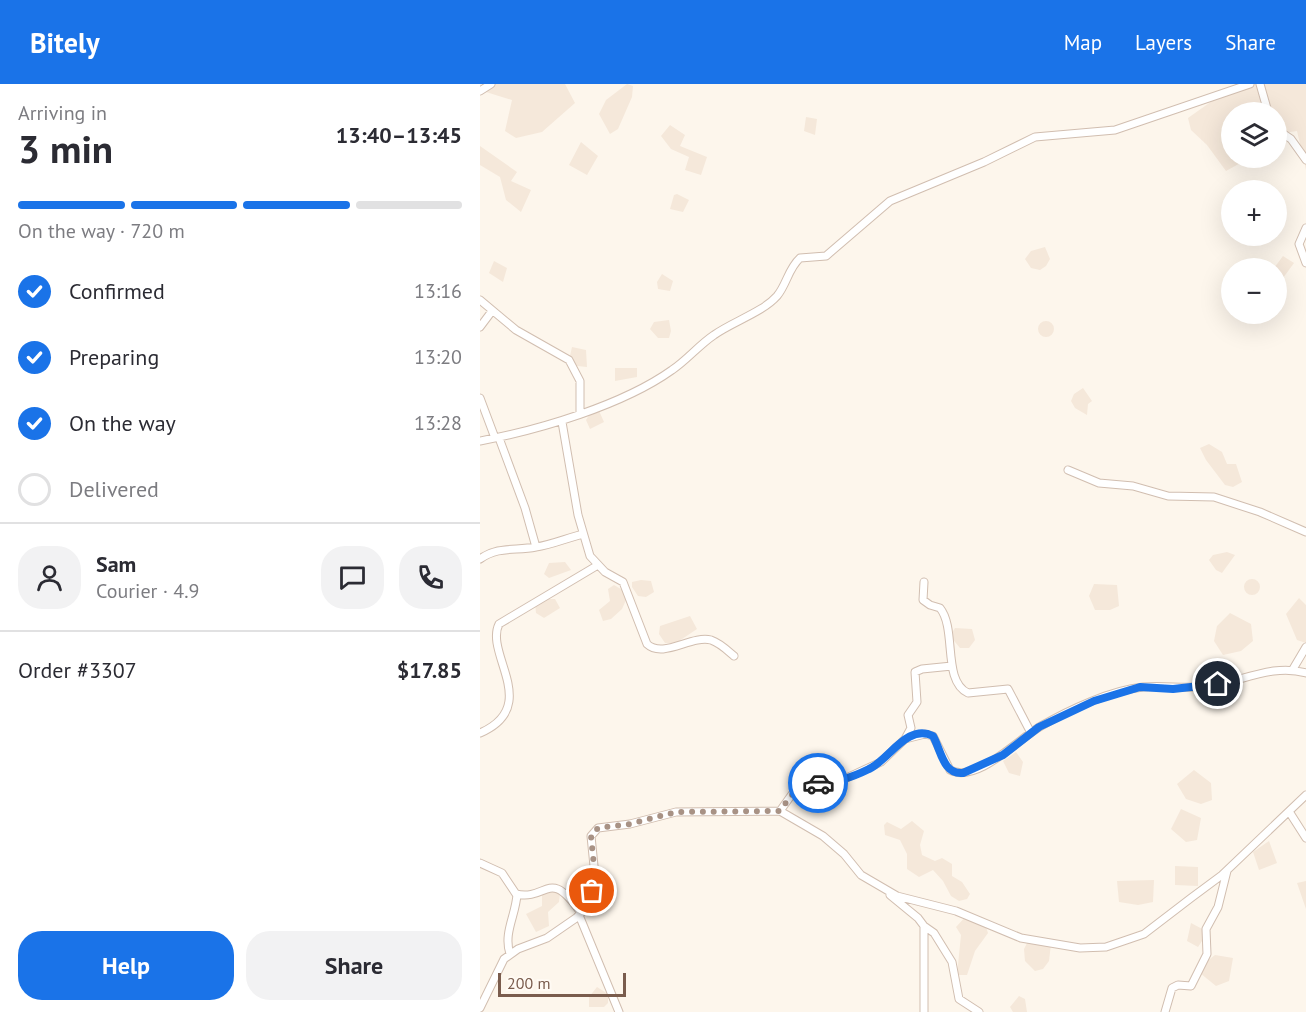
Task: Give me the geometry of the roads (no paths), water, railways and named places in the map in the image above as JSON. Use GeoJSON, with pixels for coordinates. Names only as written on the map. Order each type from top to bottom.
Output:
{"type":"FeatureCollection","features":[{"type":"Feature","properties":{"kind":"street"},"geometry":{"type":"LineString","coordinates":[[480,91],[491,84]]}},
{"type":"Feature","properties":{"kind":"street"},"geometry":{"type":"LineString","coordinates":[[480,441],[562,422],[645,386],[671,371],[713,335],[773,300],[781,290],[792,265],[800,258],[826,256],[890,201],[984,162],[1035,137],[1115,130],[1250,84]]}},
{"type":"Feature","properties":{"kind":"street"},"geometry":{"type":"LineString","coordinates":[[1260,84],[1265,102]]}},
{"type":"Feature","properties":{"kind":"street"},"geometry":{"type":"LineString","coordinates":[[1287,136],[1306,160]]}},
{"type":"Feature","properties":{"kind":"street"},"geometry":{"type":"LineString","coordinates":[[1306,228],[1299,244],[1306,263]]}},
{"type":"Feature","properties":{"kind":"street"},"geometry":{"type":"LineString","coordinates":[[480,300],[516,330],[569,360],[580,381],[580,413]]}},
{"type":"Feature","properties":{"kind":"street"},"geometry":{"type":"LineString","coordinates":[[480,327],[492,311]]}},
{"type":"Feature","properties":{"kind":"street"},"geometry":{"type":"LineString","coordinates":[[480,398],[525,508],[536,548]]}},
{"type":"Feature","properties":{"kind":"street"},"geometry":{"type":"LineString","coordinates":[[562,422],[582,534],[590,556],[598,566],[623,582],[642,633],[652,649],[709,640],[722,646],[734,656]]}},
{"type":"Feature","properties":{"kind":"street"},"geometry":{"type":"LineString","coordinates":[[1068,470],[1099,483],[1133,486],[1168,496],[1214,498],[1260,512],[1306,532]]}},
{"type":"Feature","properties":{"kind":"street"},"geometry":{"type":"LineString","coordinates":[[480,559],[490,552],[502,549],[536,548],[582,534]]}},
{"type":"Feature","properties":{"kind":"street"},"geometry":{"type":"LineString","coordinates":[[480,733],[497,721],[509,700],[507,671],[496,640],[495,632],[499,624],[598,566]]}},
{"type":"Feature","properties":{"kind":"street"},"geometry":{"type":"LineString","coordinates":[[924,582],[923,600],[940,608],[945,616],[952,666],[959,685],[968,693],[1008,689],[1030,733]]}},
{"type":"Feature","properties":{"kind":"street"},"geometry":{"type":"LineString","coordinates":[[1293,669],[1306,647]]}},
{"type":"Feature","properties":{"kind":"street"},"geometry":{"type":"LineString","coordinates":[[780,811],[795,790],[802,786],[840,781],[869,769],[905,739],[910,728],[908,714],[917,702],[915,672],[922,669],[952,666]]}},
{"type":"Feature","properties":{"kind":"street"},"geometry":{"type":"LineString","coordinates":[[905,739],[930,734],[950,770],[957,774],[1003,755],[1030,733],[1094,701],[1140,687],[1196,688],[1272,670],[1293,669],[1306,673]]}},
{"type":"Feature","properties":{"kind":"street"},"geometry":{"type":"LineString","coordinates":[[881,888],[897,896],[956,911],[1021,938],[1080,948],[1106,947],[1144,934],[1227,870],[1290,813],[1306,795]]}},
{"type":"Feature","properties":{"kind":"street"},"geometry":{"type":"LineString","coordinates":[[480,1008],[504,959],[546,938],[580,914],[587,906],[595,876],[591,836],[598,828],[630,824],[676,812],[780,811],[823,836],[861,875],[881,888],[934,933],[952,962],[959,999],[979,1012]]}},
{"type":"Feature","properties":{"kind":"street"},"geometry":{"type":"LineString","coordinates":[[1290,813],[1306,838]]}},
{"type":"Feature","properties":{"kind":"street"},"geometry":{"type":"LineString","coordinates":[[480,863],[494,867],[502,873],[517,894],[516,912],[507,938],[510,954]]}},
{"type":"Feature","properties":{"kind":"street"},"geometry":{"type":"LineString","coordinates":[[1165,1012],[1172,988],[1178,985],[1191,986],[1206,957],[1206,928],[1218,907],[1227,870]]}},
{"type":"Feature","properties":{"kind":"street"},"geometry":{"type":"LineString","coordinates":[[517,894],[557,889],[567,894],[580,914],[620,1012]]}},
{"type":"Feature","properties":{"kind":"street"},"geometry":{"type":"LineString","coordinates":[[924,926],[924,1012]]}}]}
